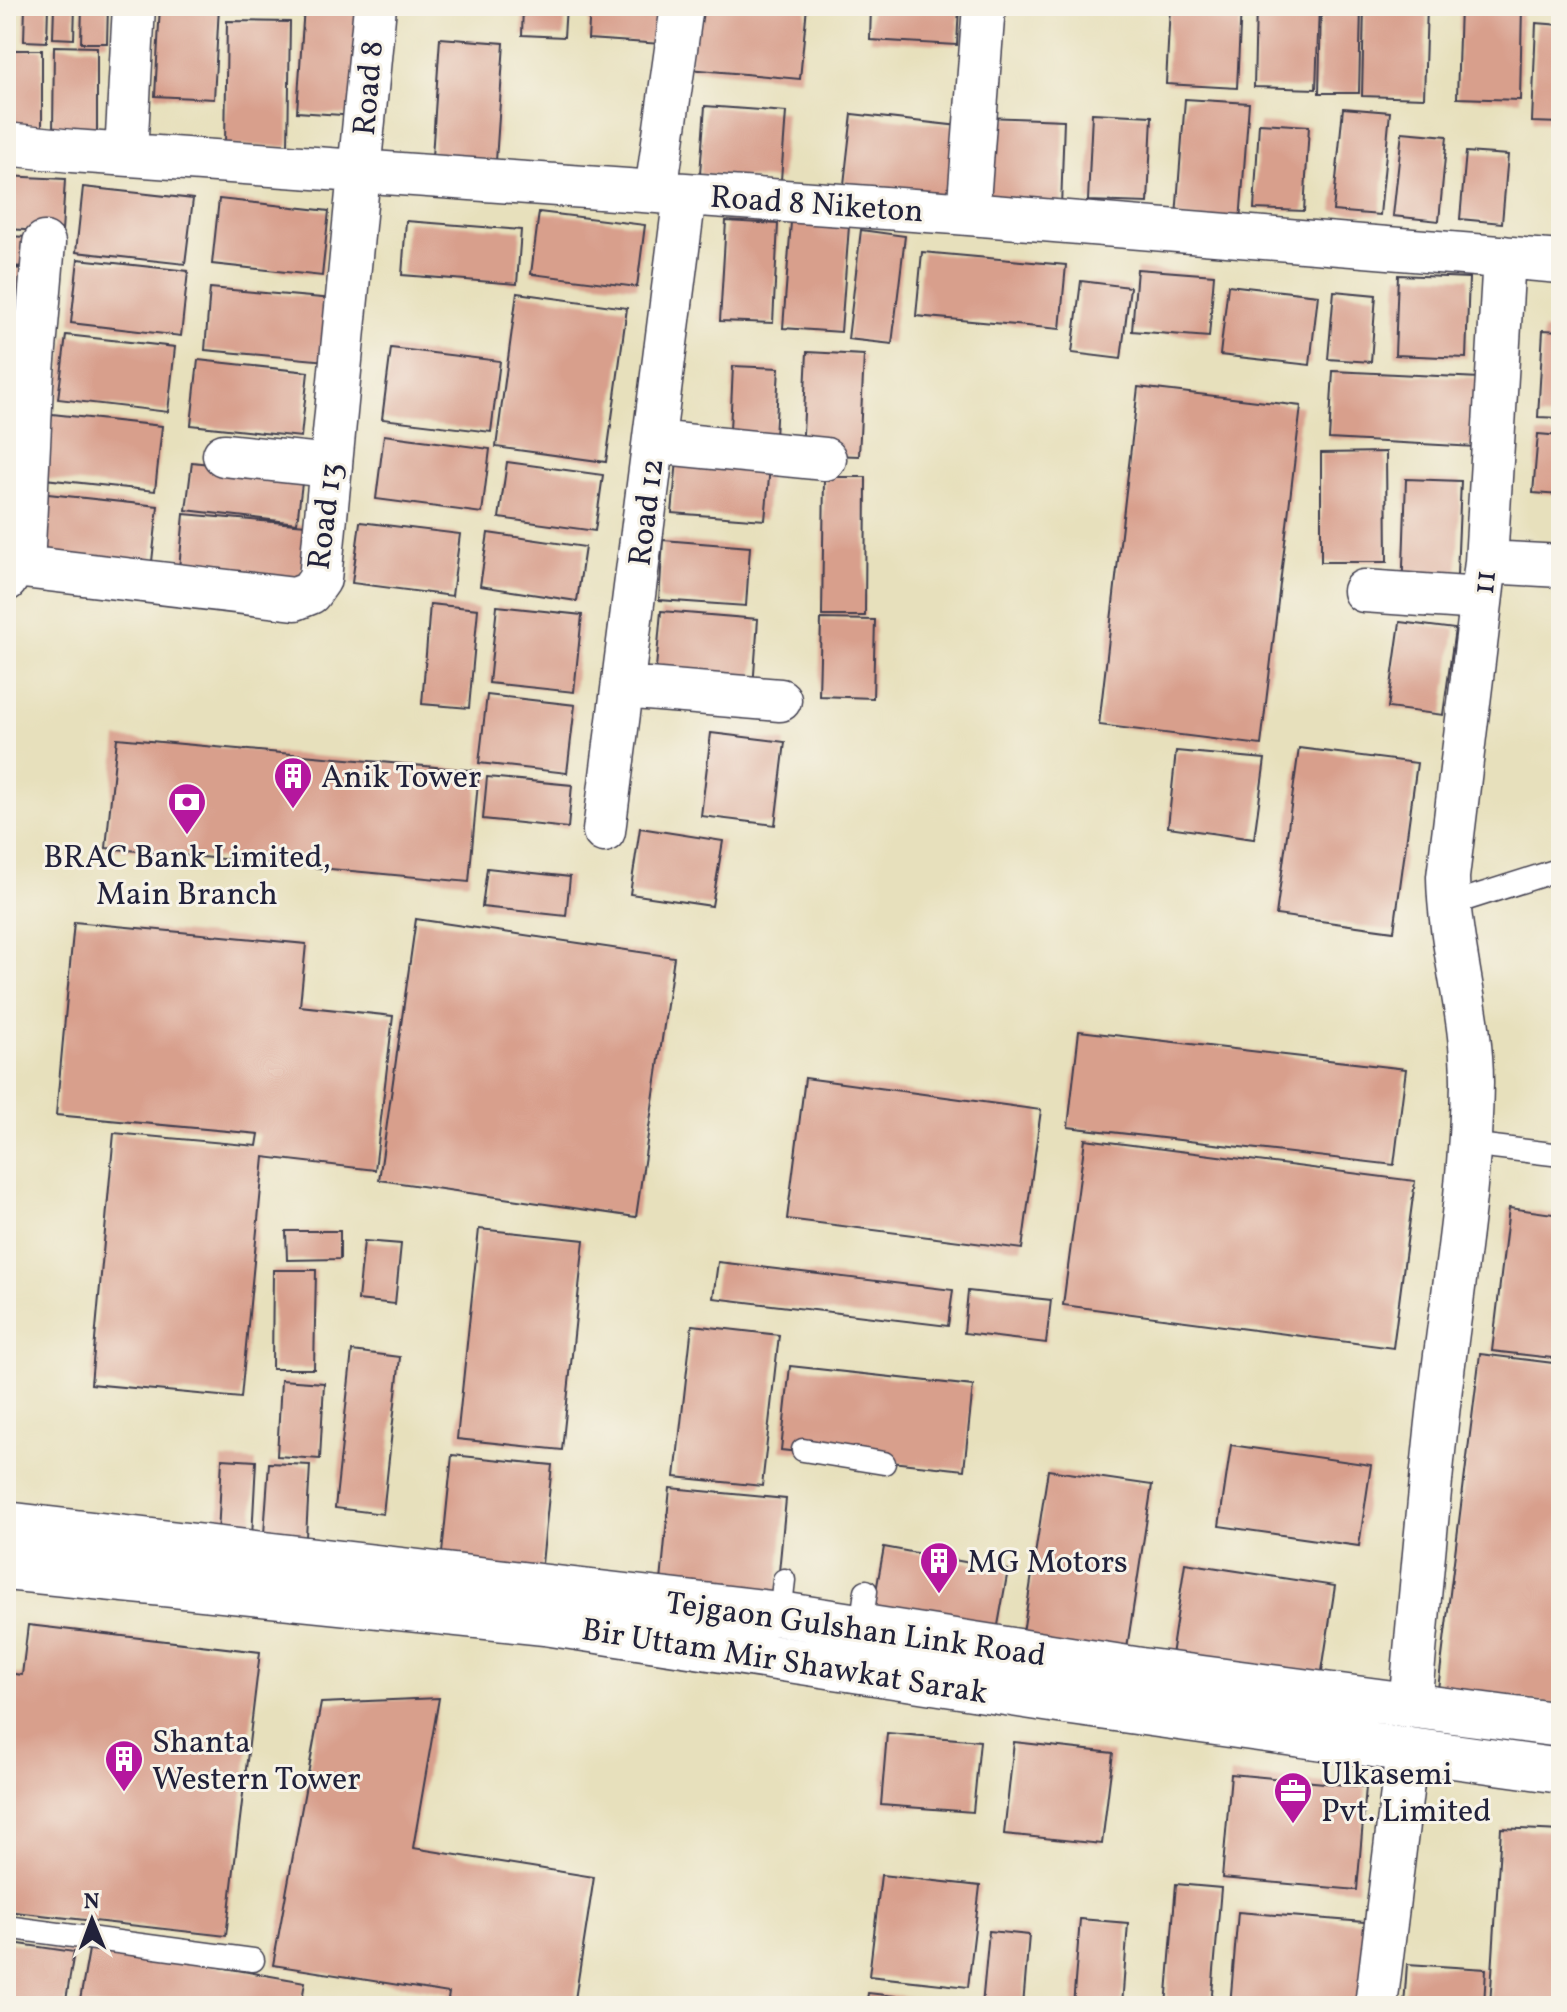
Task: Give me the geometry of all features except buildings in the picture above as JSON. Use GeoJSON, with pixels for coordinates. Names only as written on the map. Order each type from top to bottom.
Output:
{"type":"FeatureCollection","features":[{"type":"Feature","properties":{"kind":"main road","name":"Tejgaon Gulshan Link Road"},"geometry":{"type":"LineString","coordinates":[[6,1524],[782,1597],[864,1608],[1141,1670],[1561,1725]]}},
{"type":"Feature","properties":{"kind":"main road","name":"Bir Uttam Mir Shawkat Sarak"},"geometry":{"type":"LineString","coordinates":[[6,1568],[545,1623],[1072,1703],[1561,1771]]}},
{"type":"Feature","properties":{"kind":"street"},"geometry":{"type":"LineString","coordinates":[[126,154],[134,6]]}},
{"type":"Feature","properties":{"kind":"street","name":"Road 8"},"geometry":{"type":"LineString","coordinates":[[359,171],[375,6]]}},
{"type":"Feature","properties":{"kind":"street","name":"Road 12"},"geometry":{"type":"LineString","coordinates":[[604,831],[654,442],[682,6]]}},
{"type":"Feature","properties":{"kind":"street"},"geometry":{"type":"LineString","coordinates":[[968,214],[984,6]]}},
{"type":"Feature","properties":{"kind":"street","name":"Road 8 Niketon"},"geometry":{"type":"LineString","coordinates":[[6,144],[968,214],[1561,262]]}},
{"type":"Feature","properties":{"kind":"street","name":"Road 13"},"geometry":{"type":"LineString","coordinates":[[15,573],[295,599],[310,593],[320,579],[359,171]]}},
{"type":"Feature","properties":{"kind":"street"},"geometry":{"type":"LineString","coordinates":[[15,573],[19,382],[44,243]]}},
{"type":"Feature","properties":{"kind":"street","name":"11"},"geometry":{"type":"LineString","coordinates":[[1410,1705],[1439,1398],[1458,1254],[1472,1083],[1470,1033],[1448,905],[1448,877],[1483,581],[1504,257]]}},
{"type":"Feature","properties":{"kind":"street"},"geometry":{"type":"LineString","coordinates":[[654,442],[825,459]]}},
{"type":"Feature","properties":{"kind":"street"},"geometry":{"type":"LineString","coordinates":[[224,455],[331,466]]}},
{"type":"Feature","properties":{"kind":"street"},"geometry":{"type":"LineString","coordinates":[[1364,591],[1483,581],[1561,566]]}},
{"type":"Feature","properties":{"kind":"street"},"geometry":{"type":"LineString","coordinates":[[623,687],[780,700]]}},
{"type":"Feature","properties":{"kind":"street"},"geometry":{"type":"LineString","coordinates":[[1376,2006],[1407,1750]]}},
{"type":"Feature","properties":{"kind":"lane"},"geometry":{"type":"LineString","coordinates":[[1448,905],[1561,869]]}},
{"type":"Feature","properties":{"kind":"lane"},"geometry":{"type":"LineString","coordinates":[[1468,1144],[1561,1155]]}},
{"type":"Feature","properties":{"kind":"lane"},"geometry":{"type":"LineString","coordinates":[[803,1450],[884,1463]]}},
{"type":"Feature","properties":{"kind":"lane"},"geometry":{"type":"LineString","coordinates":[[6,1927],[253,1960]]}},
{"type":"Feature","properties":{"kind":"place","name":"Anik Tower"},"geometry":{"type":"Point","coordinates":[293,810]}},
{"type":"Feature","properties":{"kind":"place","name":"BRAC Bank Limited, Main Branch"},"geometry":{"type":"Point","coordinates":[187,836]}},
{"type":"Feature","properties":{"kind":"place","name":"MG Motors"},"geometry":{"type":"Point","coordinates":[939,1595]}},
{"type":"Feature","properties":{"kind":"place","name":"Shanta Western Tower"},"geometry":{"type":"Point","coordinates":[124,1793]}},
{"type":"Feature","properties":{"kind":"place","name":"Ulkasemi Pvt. Limited"},"geometry":{"type":"Point","coordinates":[1293,1825]}}]}
